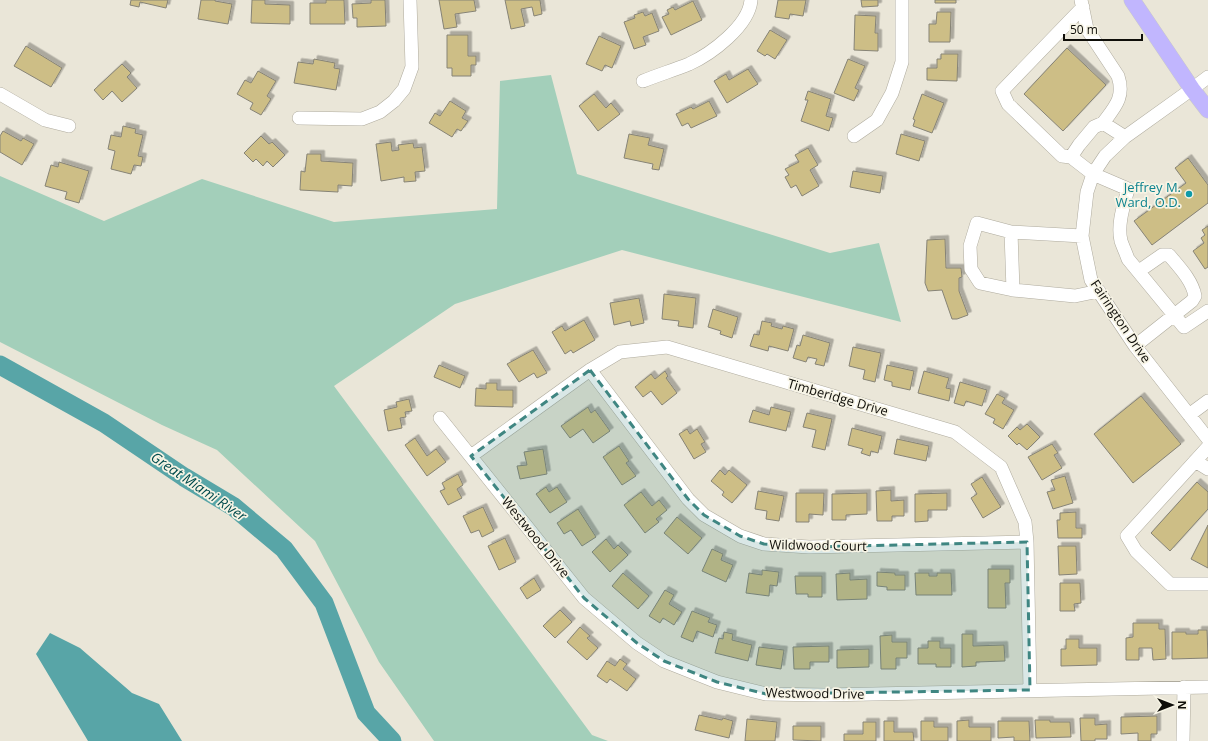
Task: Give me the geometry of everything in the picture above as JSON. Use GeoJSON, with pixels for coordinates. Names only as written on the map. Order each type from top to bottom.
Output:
{"type":"FeatureCollection","features":[{"type":"Feature","properties":{"kind":"main road"},"geometry":{"type":"LineString","coordinates":[[1132,0],[1192,90],[1208,110]]}},
{"type":"Feature","properties":{"kind":"street"},"geometry":{"type":"LineString","coordinates":[[299,118],[362,119],[380,112],[394,101],[404,89],[412,67],[410,0]]}},
{"type":"Feature","properties":{"kind":"street"},"geometry":{"type":"LineString","coordinates":[[643,81],[690,63],[723,42],[742,23],[751,0]]}},
{"type":"Feature","properties":{"kind":"street"},"geometry":{"type":"LineString","coordinates":[[854,136],[877,120],[892,92],[902,62],[902,0]]}},
{"type":"Feature","properties":{"kind":"street"},"geometry":{"type":"LineString","coordinates":[[1071,157],[1094,127],[1103,123],[1120,97],[1121,83],[1087,29],[1082,3]]}},
{"type":"Feature","properties":{"kind":"street"},"geometry":{"type":"LineString","coordinates":[[1082,3],[1002,90],[1008,104],[1062,156],[1071,157],[1093,174],[1128,189],[1121,214],[1120,230],[1121,240],[1128,258],[1184,327],[1208,311]]}},
{"type":"Feature","properties":{"kind":"street","name":"Fairington Drive"},"geometry":{"type":"LineString","coordinates":[[1208,77],[1125,137],[1105,156],[1093,174],[1087,192],[1082,236],[1092,280],[1135,346],[1208,438]]}},
{"type":"Feature","properties":{"kind":"street"},"geometry":{"type":"LineString","coordinates":[[0,94],[45,120],[69,126]]}},
{"type":"Feature","properties":{"kind":"street"},"geometry":{"type":"LineString","coordinates":[[1103,123],[1125,137]]}},
{"type":"Feature","properties":{"kind":"street"},"geometry":{"type":"LineString","coordinates":[[1082,236],[1011,232],[978,223],[970,246],[971,269],[980,283],[1013,290],[1075,296],[1099,291]]}},
{"type":"Feature","properties":{"kind":"street"},"geometry":{"type":"LineString","coordinates":[[1011,232],[1013,290]]}},
{"type":"Feature","properties":{"kind":"street"},"geometry":{"type":"LineString","coordinates":[[1135,346],[1192,301],[1195,296],[1194,288],[1169,255],[1162,255],[1139,271]]}},
{"type":"Feature","properties":{"kind":"street","name":"Timberidge Drive"},"geometry":{"type":"LineString","coordinates":[[471,456],[590,370],[620,352],[667,347],[955,432],[1001,467],[1026,522],[1030,690]]}},
{"type":"Feature","properties":{"kind":"street","name":"Wildwood Court"},"geometry":{"type":"LineString","coordinates":[[590,370],[688,499],[704,515],[740,536],[764,544],[809,547],[1027,542]]}},
{"type":"Feature","properties":{"kind":"street"},"geometry":{"type":"LineString","coordinates":[[1189,415],[1208,401]]}},
{"type":"Feature","properties":{"kind":"street","name":"Westwood Drive"},"geometry":{"type":"LineString","coordinates":[[440,418],[584,598],[637,643],[664,660],[717,682],[766,694],[824,695],[1208,687]]}},
{"type":"Feature","properties":{"kind":"street"},"geometry":{"type":"LineString","coordinates":[[1208,447],[1127,536],[1136,551],[1170,584],[1208,584]]}},
{"type":"Feature","properties":{"kind":"street"},"geometry":{"type":"LineString","coordinates":[[1195,461],[1208,469]]}},
{"type":"Feature","properties":{"kind":"street"},"geometry":{"type":"LineString","coordinates":[[1183,741],[1184,687]]}},
{"type":"Feature","properties":{"kind":"highlighted area"},"geometry":{"type":"Polygon","coordinates":[[[590,370],[688,499],[704,515],[740,536],[764,544],[809,547],[1027,542],[1030,690],[766,694],[717,682],[664,661],[637,643],[584,598],[471,456],[590,370]]]}},
{"type":"Feature","properties":{"kind":"green space"},"geometry":{"type":"Polygon","coordinates":[[[551,75],[577,174],[830,253],[879,243],[901,322],[622,250],[455,304],[334,386],[592,735],[608,741],[434,741],[379,662],[315,541],[217,450],[162,425],[0,342],[0,176],[104,221],[202,179],[334,222],[497,209],[500,81],[551,75]]]}},
{"type":"Feature","properties":{"kind":"water"},"geometry":{"type":"Polygon","coordinates":[[[50,633],[80,648],[132,693],[159,704],[182,741],[88,741],[36,654],[50,633]]]}},
{"type":"Feature","properties":{"kind":"building"},"geometry":{"type":"Polygon","coordinates":[[[131,0],[168,0],[166,8],[140,2],[139,7],[130,5],[131,0]]]}},
{"type":"Feature","properties":{"kind":"building"},"geometry":{"type":"Polygon","coordinates":[[[201,0],[215,0],[232,4],[228,24],[198,19],[201,0]]]}},
{"type":"Feature","properties":{"kind":"building"},"geometry":{"type":"Polygon","coordinates":[[[252,0],[265,0],[265,4],[290,5],[290,24],[251,23],[252,0]]]}},
{"type":"Feature","properties":{"kind":"building"},"geometry":{"type":"Polygon","coordinates":[[[326,0],[344,0],[345,24],[310,24],[310,3],[326,3],[326,0]]]}},
{"type":"Feature","properties":{"kind":"building"},"geometry":{"type":"Polygon","coordinates":[[[371,0],[385,0],[386,26],[357,27],[357,18],[353,18],[352,4],[371,3],[371,0]]]}},
{"type":"Feature","properties":{"kind":"building"},"geometry":{"type":"Polygon","coordinates":[[[439,0],[474,0],[476,11],[455,14],[457,27],[444,29],[439,0]]]}},
{"type":"Feature","properties":{"kind":"building"},"geometry":{"type":"Polygon","coordinates":[[[505,0],[540,0],[542,14],[534,16],[532,7],[521,9],[525,26],[511,29],[505,0]]]}},
{"type":"Feature","properties":{"kind":"building"},"geometry":{"type":"Polygon","coordinates":[[[778,0],[806,0],[803,16],[790,14],[789,19],[775,17],[778,0]]]}},
{"type":"Feature","properties":{"kind":"building"},"geometry":{"type":"Polygon","coordinates":[[[861,0],[878,0],[878,6],[862,7],[861,0]]]}},
{"type":"Feature","properties":{"kind":"building"},"geometry":{"type":"Polygon","coordinates":[[[935,0],[956,0],[956,3],[935,3],[935,0]]]}},
{"type":"Feature","properties":{"kind":"building"},"geometry":{"type":"Polygon","coordinates":[[[693,1],[702,20],[671,35],[662,17],[669,14],[667,10],[673,7],[675,10],[693,1]]]}},
{"type":"Feature","properties":{"kind":"building"},"geometry":{"type":"Polygon","coordinates":[[[643,12],[645,16],[652,13],[659,31],[643,37],[646,45],[634,49],[624,22],[635,18],[634,15],[643,12]]]}},
{"type":"Feature","properties":{"kind":"building"},"geometry":{"type":"Polygon","coordinates":[[[937,12],[951,12],[950,42],[929,42],[929,24],[936,24],[937,12]]]}},
{"type":"Feature","properties":{"kind":"building"},"geometry":{"type":"Polygon","coordinates":[[[855,15],[876,16],[875,33],[878,33],[878,51],[854,50],[855,15]]]}},
{"type":"Feature","properties":{"kind":"building"},"geometry":{"type":"Polygon","coordinates":[[[770,30],[787,40],[775,59],[767,54],[765,56],[757,51],[770,30]]]}},
{"type":"Feature","properties":{"kind":"building"},"geometry":{"type":"Polygon","coordinates":[[[447,35],[468,35],[468,56],[476,56],[476,65],[471,65],[471,76],[452,76],[452,68],[447,68],[447,35]]]}},
{"type":"Feature","properties":{"kind":"building"},"geometry":{"type":"Polygon","coordinates":[[[599,36],[621,46],[612,68],[605,65],[602,71],[586,64],[599,36]]]}},
{"type":"Feature","properties":{"kind":"building"},"geometry":{"type":"Polygon","coordinates":[[[26,46],[62,68],[51,87],[14,66],[26,46]]]}},
{"type":"Feature","properties":{"kind":"building"},"geometry":{"type":"Polygon","coordinates":[[[1067,48],[1106,85],[1063,131],[1024,94],[1067,48]]]}},
{"type":"Feature","properties":{"kind":"building"},"geometry":{"type":"Polygon","coordinates":[[[941,54],[958,54],[957,81],[927,80],[927,68],[937,68],[937,59],[941,59],[941,54]]]}},
{"type":"Feature","properties":{"kind":"building"},"geometry":{"type":"Polygon","coordinates":[[[314,59],[335,63],[334,68],[340,69],[336,90],[294,83],[298,62],[313,64],[314,59]]]}},
{"type":"Feature","properties":{"kind":"building"},"geometry":{"type":"Polygon","coordinates":[[[848,59],[865,66],[855,88],[859,90],[854,101],[834,93],[848,59]]]}},
{"type":"Feature","properties":{"kind":"building"},"geometry":{"type":"Polygon","coordinates":[[[122,64],[131,73],[127,77],[137,88],[122,102],[112,91],[103,100],[94,90],[122,64]]]}},
{"type":"Feature","properties":{"kind":"building"},"geometry":{"type":"Polygon","coordinates":[[[748,69],[758,84],[727,103],[714,81],[726,74],[729,80],[748,69]]]}},
{"type":"Feature","properties":{"kind":"building"},"geometry":{"type":"Polygon","coordinates":[[[258,71],[276,81],[267,96],[271,99],[261,115],[250,109],[253,103],[237,94],[245,80],[251,83],[258,71]]]}},
{"type":"Feature","properties":{"kind":"building"},"geometry":{"type":"Polygon","coordinates":[[[808,91],[831,99],[826,116],[833,118],[829,131],[801,121],[808,100],[805,100],[808,91]]]}},
{"type":"Feature","properties":{"kind":"building"},"geometry":{"type":"Polygon","coordinates":[[[594,94],[606,108],[611,103],[620,114],[598,131],[579,106],[594,94]]]}},
{"type":"Feature","properties":{"kind":"building"},"geometry":{"type":"Polygon","coordinates":[[[922,94],[944,103],[932,133],[913,126],[915,120],[913,119],[922,94]]]}},
{"type":"Feature","properties":{"kind":"building"},"geometry":{"type":"Polygon","coordinates":[[[450,101],[466,111],[462,118],[468,121],[461,131],[457,129],[452,137],[429,123],[435,113],[440,116],[450,101]]]}},
{"type":"Feature","properties":{"kind":"building"},"geometry":{"type":"Polygon","coordinates":[[[709,101],[717,116],[691,128],[688,123],[682,126],[676,114],[691,107],[693,109],[709,101]]]}},
{"type":"Feature","properties":{"kind":"building"},"geometry":{"type":"Polygon","coordinates":[[[123,126],[136,129],[135,133],[143,135],[138,156],[143,157],[141,166],[134,165],[131,174],[111,169],[115,151],[108,149],[111,135],[121,137],[123,126]]]}},
{"type":"Feature","properties":{"kind":"building"},"geometry":{"type":"Polygon","coordinates":[[[3,131],[21,141],[23,138],[34,144],[22,165],[0,152],[0,136],[3,131]]]}},
{"type":"Feature","properties":{"kind":"building"},"geometry":{"type":"Polygon","coordinates":[[[629,134],[650,138],[648,145],[664,149],[659,170],[652,169],[653,164],[624,158],[629,134]]]}},
{"type":"Feature","properties":{"kind":"building"},"geometry":{"type":"Polygon","coordinates":[[[901,134],[925,141],[919,161],[896,154],[901,134]]]}},
{"type":"Feature","properties":{"kind":"building"},"geometry":{"type":"Polygon","coordinates":[[[261,136],[269,144],[272,142],[285,155],[273,167],[267,161],[263,166],[256,159],[253,162],[244,153],[261,136]]]}},
{"type":"Feature","properties":{"kind":"building"},"geometry":{"type":"Polygon","coordinates":[[[391,142],[392,151],[399,150],[398,145],[413,143],[414,148],[422,147],[425,171],[415,172],[416,181],[404,182],[404,177],[381,181],[376,144],[391,142]]]}},
{"type":"Feature","properties":{"kind":"building"},"geometry":{"type":"Polygon","coordinates":[[[808,148],[818,165],[810,170],[819,186],[802,196],[796,185],[791,188],[785,177],[789,175],[785,169],[799,162],[795,155],[808,148]]]}},
{"type":"Feature","properties":{"kind":"building"},"geometry":{"type":"Polygon","coordinates":[[[307,154],[321,154],[321,161],[353,163],[352,186],[338,185],[338,192],[300,190],[301,171],[305,172],[307,154]]]}},
{"type":"Feature","properties":{"kind":"building","name":"Jeffrey M. Ward, O.D."},"geometry":{"type":"Polygon","coordinates":[[[1188,158],[1208,185],[1208,203],[1152,245],[1134,221],[1186,183],[1175,168],[1188,158]]]}},
{"type":"Feature","properties":{"kind":"building"},"geometry":{"type":"Polygon","coordinates":[[[59,162],[89,171],[79,203],[65,199],[67,192],[45,186],[51,165],[58,167],[59,162]]]}},
{"type":"Feature","properties":{"kind":"building"},"geometry":{"type":"Polygon","coordinates":[[[853,171],[883,176],[880,193],[850,187],[853,171]]]}},
{"type":"Feature","properties":{"kind":"building"},"geometry":{"type":"Polygon","coordinates":[[[1208,226],[1208,267],[1205,269],[1193,251],[1204,243],[1201,238],[1205,235],[1202,230],[1208,226]]]}},
{"type":"Feature","properties":{"kind":"building"},"geometry":{"type":"Polygon","coordinates":[[[945,239],[946,268],[961,268],[962,277],[959,278],[959,291],[968,315],[957,319],[952,319],[942,290],[928,291],[925,283],[927,240],[945,239]]]}},
{"type":"Feature","properties":{"kind":"building"},"geometry":{"type":"Polygon","coordinates":[[[664,294],[696,298],[693,328],[678,326],[679,321],[662,319],[664,294]]]}},
{"type":"Feature","properties":{"kind":"building"},"geometry":{"type":"Polygon","coordinates":[[[639,298],[644,323],[631,326],[630,321],[614,325],[610,303],[639,298]]]}},
{"type":"Feature","properties":{"kind":"building"},"geometry":{"type":"Polygon","coordinates":[[[713,309],[738,317],[732,338],[720,334],[721,331],[708,327],[713,309]]]}},
{"type":"Feature","properties":{"kind":"building"},"geometry":{"type":"Polygon","coordinates":[[[584,320],[595,340],[573,353],[571,350],[565,354],[552,332],[562,326],[565,331],[584,320]]]}},
{"type":"Feature","properties":{"kind":"building"},"geometry":{"type":"Polygon","coordinates":[[[762,321],[772,323],[771,326],[782,329],[783,326],[794,329],[788,351],[769,346],[768,351],[750,346],[754,334],[759,335],[762,321]]]}},
{"type":"Feature","properties":{"kind":"building"},"geometry":{"type":"Polygon","coordinates":[[[803,335],[830,343],[824,366],[815,364],[817,359],[808,357],[806,362],[793,358],[797,345],[800,346],[803,335]]]}},
{"type":"Feature","properties":{"kind":"building"},"geometry":{"type":"Polygon","coordinates":[[[853,347],[881,353],[875,382],[863,379],[865,370],[849,366],[853,347]]]}},
{"type":"Feature","properties":{"kind":"building"},"geometry":{"type":"Polygon","coordinates":[[[533,350],[547,373],[537,378],[534,373],[519,382],[507,364],[533,350]]]}},
{"type":"Feature","properties":{"kind":"building"},"geometry":{"type":"Polygon","coordinates":[[[439,365],[465,376],[460,388],[434,377],[439,365]]]}},
{"type":"Feature","properties":{"kind":"building"},"geometry":{"type":"Polygon","coordinates":[[[887,365],[914,371],[910,390],[892,386],[892,382],[884,380],[887,365]]]}},
{"type":"Feature","properties":{"kind":"building"},"geometry":{"type":"Polygon","coordinates":[[[665,371],[668,376],[666,378],[677,393],[662,405],[651,391],[643,397],[635,387],[651,374],[655,379],[665,371]]]}},
{"type":"Feature","properties":{"kind":"building"},"geometry":{"type":"Polygon","coordinates":[[[924,371],[949,378],[946,388],[951,389],[949,401],[918,393],[924,371]]]}},
{"type":"Feature","properties":{"kind":"building"},"geometry":{"type":"Polygon","coordinates":[[[960,382],[987,390],[982,406],[966,401],[964,406],[954,403],[960,382]]]}},
{"type":"Feature","properties":{"kind":"building"},"geometry":{"type":"Polygon","coordinates":[[[486,383],[497,383],[497,390],[513,390],[513,407],[475,406],[476,388],[486,389],[486,383]]]}},
{"type":"Feature","properties":{"kind":"building"},"geometry":{"type":"Polygon","coordinates":[[[997,394],[1005,398],[1002,403],[1014,410],[1003,429],[993,423],[995,419],[985,414],[997,394]]]}},
{"type":"Feature","properties":{"kind":"building"},"geometry":{"type":"Polygon","coordinates":[[[1141,396],[1181,444],[1133,483],[1094,434],[1141,396]]]}},
{"type":"Feature","properties":{"kind":"building"},"geometry":{"type":"Polygon","coordinates":[[[409,399],[412,411],[405,412],[406,417],[400,418],[402,428],[388,431],[384,410],[397,407],[396,402],[409,399]]]}},
{"type":"Feature","properties":{"kind":"building"},"geometry":{"type":"Polygon","coordinates":[[[588,407],[591,413],[595,410],[610,431],[593,443],[583,429],[570,438],[561,426],[588,407]]]}},
{"type":"Feature","properties":{"kind":"building"},"geometry":{"type":"Polygon","coordinates":[[[771,407],[791,412],[786,431],[749,422],[753,410],[769,415],[771,407]]]}},
{"type":"Feature","properties":{"kind":"building"},"geometry":{"type":"Polygon","coordinates":[[[807,413],[832,419],[825,450],[812,447],[816,430],[803,427],[807,413]]]}},
{"type":"Feature","properties":{"kind":"building"},"geometry":{"type":"Polygon","coordinates":[[[1027,424],[1040,437],[1027,450],[1019,443],[1017,445],[1008,436],[1017,427],[1020,430],[1027,424]]]}},
{"type":"Feature","properties":{"kind":"building"},"geometry":{"type":"Polygon","coordinates":[[[852,428],[882,436],[878,453],[871,451],[870,456],[861,453],[863,449],[848,445],[852,428]]]}},
{"type":"Feature","properties":{"kind":"building"},"geometry":{"type":"Polygon","coordinates":[[[687,429],[690,434],[697,429],[705,442],[701,444],[706,452],[694,459],[679,434],[687,429]]]}},
{"type":"Feature","properties":{"kind":"building"},"geometry":{"type":"Polygon","coordinates":[[[415,438],[427,456],[436,449],[446,462],[427,476],[405,445],[415,438]]]}},
{"type":"Feature","properties":{"kind":"building"},"geometry":{"type":"Polygon","coordinates":[[[897,439],[929,446],[926,461],[894,454],[897,439]]]}},
{"type":"Feature","properties":{"kind":"building"},"geometry":{"type":"Polygon","coordinates":[[[1052,444],[1058,453],[1054,455],[1062,468],[1042,480],[1028,457],[1052,444]]]}},
{"type":"Feature","properties":{"kind":"building"},"geometry":{"type":"Polygon","coordinates":[[[619,446],[629,461],[626,463],[636,476],[622,485],[603,457],[619,446]]]}},
{"type":"Feature","properties":{"kind":"building"},"geometry":{"type":"Polygon","coordinates":[[[543,449],[547,474],[520,479],[517,466],[527,465],[524,452],[543,449]]]}},
{"type":"Feature","properties":{"kind":"building"},"geometry":{"type":"Polygon","coordinates":[[[720,470],[725,475],[729,470],[747,485],[732,503],[722,495],[724,492],[711,481],[720,470]]]}},
{"type":"Feature","properties":{"kind":"building"},"geometry":{"type":"Polygon","coordinates":[[[458,474],[463,485],[457,489],[462,498],[448,505],[440,491],[445,489],[442,483],[458,474]]]}},
{"type":"Feature","properties":{"kind":"building"},"geometry":{"type":"Polygon","coordinates":[[[1065,476],[1073,503],[1053,509],[1047,492],[1055,490],[1051,480],[1065,476]]]}},
{"type":"Feature","properties":{"kind":"building"},"geometry":{"type":"Polygon","coordinates":[[[982,477],[1001,507],[983,518],[971,498],[977,494],[971,484],[982,477]]]}},
{"type":"Feature","properties":{"kind":"building"},"geometry":{"type":"Polygon","coordinates":[[[1197,482],[1208,492],[1208,509],[1170,551],[1151,533],[1197,482]]]}},
{"type":"Feature","properties":{"kind":"building"},"geometry":{"type":"Polygon","coordinates":[[[546,487],[549,492],[557,487],[567,502],[550,513],[536,494],[546,487]]]}},
{"type":"Feature","properties":{"kind":"building"},"geometry":{"type":"Polygon","coordinates":[[[891,490],[891,501],[904,500],[904,516],[892,516],[892,521],[877,521],[876,491],[891,490]]]}},
{"type":"Feature","properties":{"kind":"building"},"geometry":{"type":"Polygon","coordinates":[[[758,491],[784,496],[779,521],[766,519],[767,511],[755,509],[758,491]]]}},
{"type":"Feature","properties":{"kind":"building"},"geometry":{"type":"Polygon","coordinates":[[[641,492],[652,506],[659,500],[667,510],[656,519],[659,522],[645,533],[624,505],[641,492]]]}},
{"type":"Feature","properties":{"kind":"building"},"geometry":{"type":"Polygon","coordinates":[[[796,493],[824,493],[823,515],[809,514],[809,522],[796,522],[796,493]]]}},
{"type":"Feature","properties":{"kind":"building"},"geometry":{"type":"Polygon","coordinates":[[[867,493],[867,514],[846,515],[846,520],[832,520],[832,494],[867,493]]]}},
{"type":"Feature","properties":{"kind":"building"},"geometry":{"type":"Polygon","coordinates":[[[947,493],[947,510],[928,510],[928,521],[915,522],[915,494],[947,493]]]}},
{"type":"Feature","properties":{"kind":"building"},"geometry":{"type":"Polygon","coordinates":[[[483,507],[494,531],[482,537],[479,530],[471,533],[463,516],[483,507]]]}},
{"type":"Feature","properties":{"kind":"building"},"geometry":{"type":"Polygon","coordinates":[[[578,509],[596,537],[582,546],[571,530],[564,534],[557,523],[578,509]]]}},
{"type":"Feature","properties":{"kind":"building"},"geometry":{"type":"Polygon","coordinates":[[[1076,512],[1076,528],[1082,528],[1082,538],[1058,538],[1057,520],[1060,520],[1060,513],[1076,512]]]}},
{"type":"Feature","properties":{"kind":"building"},"geometry":{"type":"Polygon","coordinates":[[[677,517],[702,538],[688,554],[664,533],[677,517]]]}},
{"type":"Feature","properties":{"kind":"building"},"geometry":{"type":"Polygon","coordinates":[[[1208,525],[1208,568],[1191,559],[1208,525]]]}},
{"type":"Feature","properties":{"kind":"building"},"geometry":{"type":"Polygon","coordinates":[[[505,538],[516,562],[499,570],[488,546],[505,538]]]}},
{"type":"Feature","properties":{"kind":"building"},"geometry":{"type":"Polygon","coordinates":[[[606,539],[614,549],[618,545],[628,555],[610,572],[592,552],[606,539]]]}},
{"type":"Feature","properties":{"kind":"building"},"geometry":{"type":"Polygon","coordinates":[[[1058,546],[1076,546],[1077,574],[1059,575],[1058,546]]]}},
{"type":"Feature","properties":{"kind":"building"},"geometry":{"type":"Polygon","coordinates":[[[712,549],[723,554],[721,560],[733,565],[726,582],[702,571],[712,549]]]}},
{"type":"Feature","properties":{"kind":"building"},"geometry":{"type":"Polygon","coordinates":[[[988,569],[1010,569],[1010,583],[1005,583],[1006,608],[988,608],[988,569]]]}},
{"type":"Feature","properties":{"kind":"building"},"geometry":{"type":"Polygon","coordinates":[[[762,570],[779,572],[777,586],[770,585],[769,596],[746,593],[749,573],[762,575],[762,570]]]}},
{"type":"Feature","properties":{"kind":"building"},"geometry":{"type":"Polygon","coordinates":[[[877,572],[905,575],[905,590],[887,590],[887,587],[877,586],[877,572]]]}},
{"type":"Feature","properties":{"kind":"building"},"geometry":{"type":"Polygon","coordinates":[[[623,573],[649,596],[638,609],[612,586],[623,573]]]}},
{"type":"Feature","properties":{"kind":"building"},"geometry":{"type":"Polygon","coordinates":[[[850,573],[850,580],[867,579],[867,599],[837,600],[836,574],[850,573]]]}},
{"type":"Feature","properties":{"kind":"building"},"geometry":{"type":"Polygon","coordinates":[[[915,573],[929,573],[929,576],[937,576],[937,573],[951,573],[952,595],[916,595],[915,573]]]}},
{"type":"Feature","properties":{"kind":"building"},"geometry":{"type":"Polygon","coordinates":[[[795,576],[822,576],[822,597],[808,597],[808,594],[796,594],[795,576]]]}},
{"type":"Feature","properties":{"kind":"building"},"geometry":{"type":"Polygon","coordinates":[[[534,578],[541,590],[527,599],[520,588],[534,578]]]}},
{"type":"Feature","properties":{"kind":"building"},"geometry":{"type":"Polygon","coordinates":[[[1060,583],[1080,583],[1081,603],[1074,604],[1075,611],[1060,611],[1060,583]]]}},
{"type":"Feature","properties":{"kind":"building"},"geometry":{"type":"Polygon","coordinates":[[[665,590],[674,595],[669,604],[682,612],[674,625],[663,618],[660,623],[649,616],[665,590]]]}},
{"type":"Feature","properties":{"kind":"building"},"geometry":{"type":"Polygon","coordinates":[[[560,610],[572,622],[555,638],[543,626],[560,610]]]}},
{"type":"Feature","properties":{"kind":"building"},"geometry":{"type":"Polygon","coordinates":[[[692,611],[710,618],[708,622],[717,625],[713,637],[697,631],[693,642],[681,637],[692,611]]]}},
{"type":"Feature","properties":{"kind":"building"},"geometry":{"type":"Polygon","coordinates":[[[1133,623],[1159,623],[1159,629],[1165,629],[1166,659],[1153,660],[1152,648],[1139,648],[1139,660],[1126,660],[1126,638],[1133,637],[1133,623]]]}},
{"type":"Feature","properties":{"kind":"building"},"geometry":{"type":"Polygon","coordinates":[[[580,627],[590,636],[587,638],[598,648],[587,660],[567,642],[580,627]]]}},
{"type":"Feature","properties":{"kind":"building"},"geometry":{"type":"Polygon","coordinates":[[[1198,630],[1207,630],[1208,658],[1172,659],[1172,632],[1198,634],[1198,630]]]}},
{"type":"Feature","properties":{"kind":"building"},"geometry":{"type":"Polygon","coordinates":[[[724,632],[733,634],[732,640],[752,645],[748,661],[715,653],[719,638],[723,639],[724,632]]]}},
{"type":"Feature","properties":{"kind":"building"},"geometry":{"type":"Polygon","coordinates":[[[962,634],[973,634],[973,646],[1004,645],[1005,661],[976,662],[976,666],[962,667],[962,634]]]}},
{"type":"Feature","properties":{"kind":"building"},"geometry":{"type":"Polygon","coordinates":[[[892,635],[892,642],[907,642],[907,658],[896,658],[896,669],[881,669],[880,636],[892,635]]]}},
{"type":"Feature","properties":{"kind":"building"},"geometry":{"type":"Polygon","coordinates":[[[1066,639],[1079,639],[1079,648],[1097,648],[1097,665],[1061,666],[1061,649],[1066,649],[1066,639]]]}},
{"type":"Feature","properties":{"kind":"building"},"geometry":{"type":"Polygon","coordinates":[[[928,641],[940,641],[940,648],[951,648],[951,667],[936,667],[936,664],[918,664],[918,648],[928,648],[928,641]]]}},
{"type":"Feature","properties":{"kind":"building"},"geometry":{"type":"Polygon","coordinates":[[[829,646],[829,662],[810,662],[810,669],[794,669],[793,647],[829,646]]]}},
{"type":"Feature","properties":{"kind":"building"},"geometry":{"type":"Polygon","coordinates":[[[759,647],[784,650],[781,669],[756,665],[759,647]]]}},
{"type":"Feature","properties":{"kind":"building"},"geometry":{"type":"Polygon","coordinates":[[[869,649],[869,667],[837,668],[837,650],[869,649]]]}},
{"type":"Feature","properties":{"kind":"building"},"geometry":{"type":"Polygon","coordinates":[[[620,659],[627,664],[623,669],[636,679],[627,691],[610,679],[607,683],[597,676],[607,661],[615,666],[620,659]]]}},
{"type":"Feature","properties":{"kind":"building"},"geometry":{"type":"Polygon","coordinates":[[[699,715],[722,720],[723,718],[733,721],[729,738],[695,730],[699,715]]]}},
{"type":"Feature","properties":{"kind":"building"},"geometry":{"type":"Polygon","coordinates":[[[1157,716],[1157,734],[1151,734],[1151,741],[1138,741],[1138,733],[1121,734],[1121,717],[1157,716]]]}},
{"type":"Feature","properties":{"kind":"building"},"geometry":{"type":"Polygon","coordinates":[[[1080,718],[1095,718],[1095,725],[1107,724],[1107,739],[1081,741],[1080,718]]]}},
{"type":"Feature","properties":{"kind":"building"},"geometry":{"type":"Polygon","coordinates":[[[747,719],[777,722],[775,741],[745,741],[747,719]]]}},
{"type":"Feature","properties":{"kind":"building"},"geometry":{"type":"Polygon","coordinates":[[[969,720],[969,727],[991,727],[991,741],[957,741],[957,721],[969,720]]]}},
{"type":"Feature","properties":{"kind":"building"},"geometry":{"type":"Polygon","coordinates":[[[1035,720],[1070,722],[1071,737],[1036,738],[1035,720]]]}},
{"type":"Feature","properties":{"kind":"building"},"geometry":{"type":"Polygon","coordinates":[[[884,721],[894,721],[894,732],[913,732],[914,741],[884,741],[884,721]]]}},
{"type":"Feature","properties":{"kind":"building"},"geometry":{"type":"Polygon","coordinates":[[[921,721],[934,721],[934,727],[948,727],[948,741],[921,741],[921,721]]]}},
{"type":"Feature","properties":{"kind":"building"},"geometry":{"type":"Polygon","coordinates":[[[998,721],[1029,721],[1030,741],[1014,741],[1014,737],[998,738],[998,721]]]}},
{"type":"Feature","properties":{"kind":"building"},"geometry":{"type":"Polygon","coordinates":[[[863,722],[876,722],[876,741],[844,741],[844,734],[863,734],[863,722]]]}},
{"type":"Feature","properties":{"kind":"building"},"geometry":{"type":"Polygon","coordinates":[[[793,726],[821,726],[821,741],[793,740],[793,726]]]}},
{"type":"Feature","properties":{"kind":"waterway","name":"Great Miami River"},"geometry":{"type":"LineString","coordinates":[[0,365],[104,423],[184,477],[234,507],[284,549],[324,603],[366,713],[392,741]]}},
{"type":"Feature","properties":{"kind":"place","name":"Jeffrey M. Ward, O.D."},"geometry":{"type":"Point","coordinates":[1189,194]}}]}
